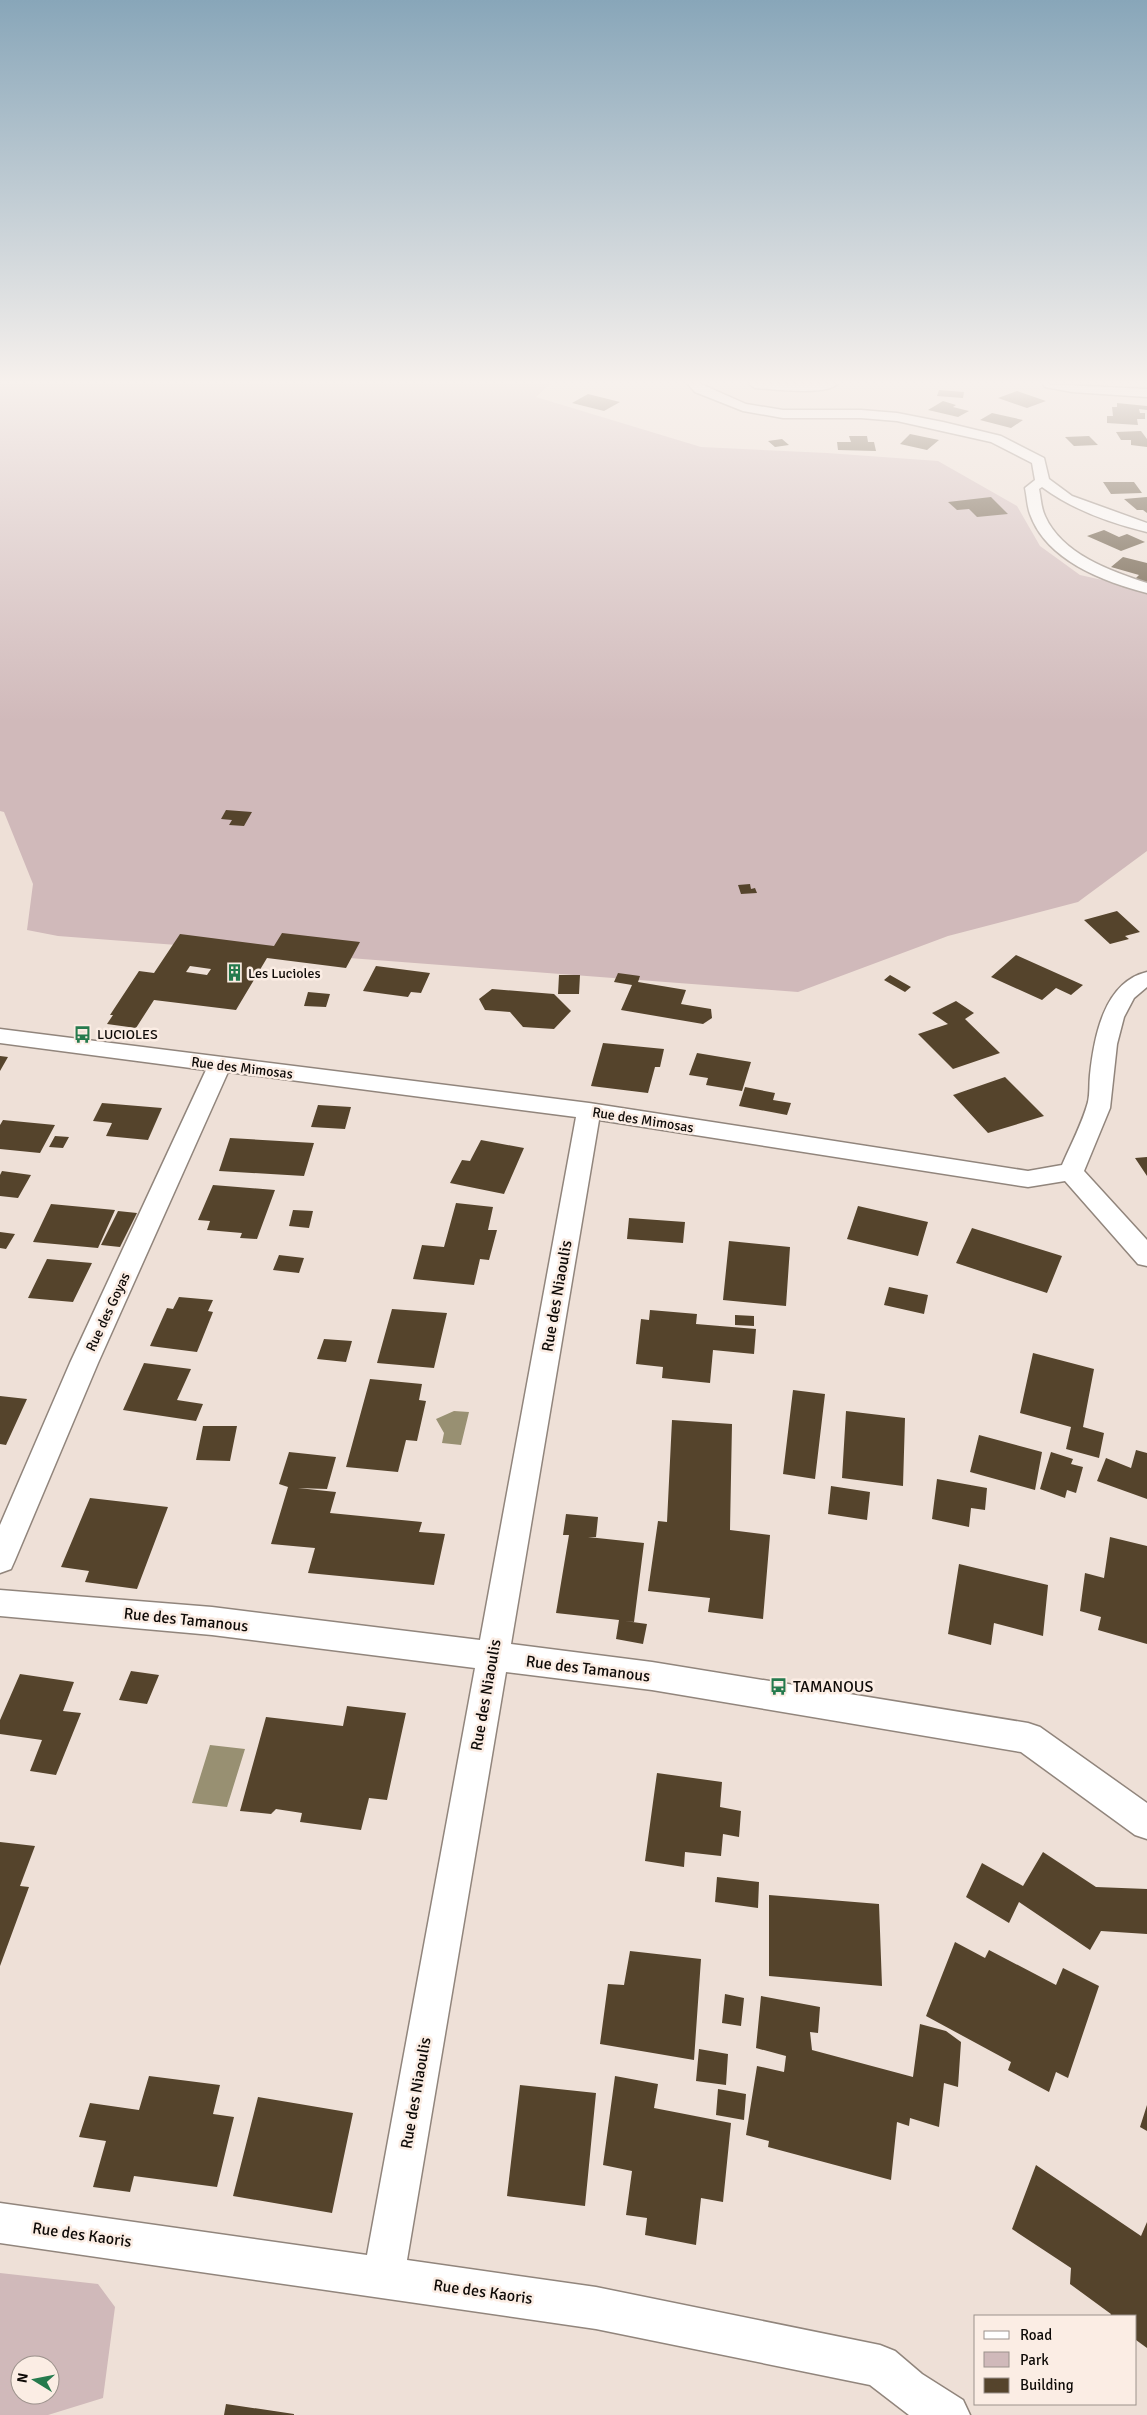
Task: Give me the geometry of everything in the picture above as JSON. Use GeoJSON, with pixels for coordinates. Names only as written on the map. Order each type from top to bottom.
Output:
{"type":"FeatureCollection","features":[{"type":"Feature","properties":{"kind":"street"},"geometry":{"type":"LineString","coordinates":[[1034,497],[1037,515],[1051,539],[1092,567],[1116,579],[1147,588]]}},
{"type":"Feature","properties":{"kind":"street"},"geometry":{"type":"LineString","coordinates":[[1064,497],[1125,522],[1147,528]]}},
{"type":"Feature","properties":{"kind":"street"},"geometry":{"type":"LineString","coordinates":[[1147,978],[1138,981],[1126,991],[1113,1016],[1101,1070],[1100,1101],[1071,1172],[1147,1257]]}},
{"type":"Feature","properties":{"kind":"street","name":"Rue des Mimosas"},"geometry":{"type":"LineString","coordinates":[[0,1036],[589,1111],[1028,1179],[1071,1172]]}},
{"type":"Feature","properties":{"kind":"street","name":"Rue des Goyas"},"geometry":{"type":"LineString","coordinates":[[0,1560],[84,1363],[220,1065]]}},
{"type":"Feature","properties":{"kind":"street","name":"Rue des Niaoulis"},"geometry":{"type":"LineString","coordinates":[[383,2278],[589,1111]]}},
{"type":"Feature","properties":{"kind":"street","name":"Rue des Tamanous"},"geometry":{"type":"LineString","coordinates":[[0,1603],[212,1621],[652,1676],[1028,1738],[1147,1823]]}},
{"type":"Feature","properties":{"kind":"street","name":"Rue des Kaoris"},"geometry":{"type":"LineString","coordinates":[[0,2223],[596,2308],[880,2366],[907,2389],[948,2415]]}},
{"type":"Feature","properties":{"kind":"green space"},"geometry":{"type":"Polygon","coordinates":[[[0,497],[1001,497],[1017,506],[1040,546],[1080,575],[1147,590],[1147,851],[1078,902],[948,936],[798,992],[58,936],[27,930],[33,884],[4,812],[0,811],[0,497]]]}},
{"type":"Feature","properties":{"kind":"green space"},"geometry":{"type":"Polygon","coordinates":[[[0,2273],[98,2284],[115,2307],[103,2398],[48,2415],[0,2415],[0,2273]]]}},
{"type":"Feature","properties":{"kind":"shaded area"},"geometry":{"type":"Polygon","coordinates":[[[454,1411],[469,1412],[461,1445],[442,1443],[444,1433],[436,1419],[454,1411]]]}},
{"type":"Feature","properties":{"kind":"shaded area"},"geometry":{"type":"Polygon","coordinates":[[[210,1745],[245,1749],[227,1807],[192,1803],[210,1745]]]}},
{"type":"Feature","properties":{"kind":"building"},"geometry":{"type":"Polygon","coordinates":[[[991,497],[1008,514],[977,517],[969,509],[957,510],[948,502],[991,497]]]}},
{"type":"Feature","properties":{"kind":"building"},"geometry":{"type":"Polygon","coordinates":[[[1147,497],[1147,513],[1143,510],[1137,510],[1124,499],[1147,497]]]}},
{"type":"Feature","properties":{"kind":"building"},"geometry":{"type":"Polygon","coordinates":[[[1104,530],[1119,537],[1127,534],[1145,542],[1121,551],[1087,536],[1104,530]]]}},
{"type":"Feature","properties":{"kind":"building"},"geometry":{"type":"Polygon","coordinates":[[[1123,557],[1147,563],[1147,582],[1135,579],[1139,575],[1111,567],[1123,557]]]}},
{"type":"Feature","properties":{"kind":"building"},"geometry":{"type":"Polygon","coordinates":[[[226,810],[252,812],[244,826],[229,825],[232,820],[221,819],[226,810]]]}},
{"type":"Feature","properties":{"kind":"building"},"geometry":{"type":"Polygon","coordinates":[[[750,884],[751,889],[755,888],[757,893],[741,894],[738,885],[750,884]]]}},
{"type":"Feature","properties":{"kind":"building"},"geometry":{"type":"Polygon","coordinates":[[[1117,911],[1140,932],[1125,936],[1129,939],[1110,944],[1084,920],[1117,911]]]}},
{"type":"Feature","properties":{"kind":"building","name":"Les Lucioles"},"geometry":{"type":"Polygon","coordinates":[[[282,933],[360,942],[346,968],[267,958],[236,1010],[154,1000],[136,1028],[107,1024],[113,1015],[110,1015],[139,971],[154,973],[180,934],[274,946],[282,933]],[[190,966],[186,972],[207,975],[211,969],[190,966]]]}},
{"type":"Feature","properties":{"kind":"building"},"geometry":{"type":"Polygon","coordinates":[[[1016,955],[1083,985],[1071,995],[1056,988],[1042,1000],[991,977],[1016,955]]]}},
{"type":"Feature","properties":{"kind":"building"},"geometry":{"type":"Polygon","coordinates":[[[376,966],[430,973],[421,993],[411,992],[408,997],[363,991],[376,966]]]}},
{"type":"Feature","properties":{"kind":"building"},"geometry":{"type":"Polygon","coordinates":[[[618,973],[640,976],[638,982],[686,990],[681,1004],[711,1009],[712,1018],[703,1024],[621,1010],[632,985],[614,982],[618,973]]]}},
{"type":"Feature","properties":{"kind":"building"},"geometry":{"type":"Polygon","coordinates":[[[559,975],[580,975],[579,994],[558,994],[559,975]]]}},
{"type":"Feature","properties":{"kind":"building"},"geometry":{"type":"Polygon","coordinates":[[[890,975],[911,987],[905,992],[884,980],[890,975]]]}},
{"type":"Feature","properties":{"kind":"building"},"geometry":{"type":"Polygon","coordinates":[[[492,989],[554,994],[571,1011],[554,1029],[523,1027],[510,1012],[485,1010],[479,999],[492,989]]]}},
{"type":"Feature","properties":{"kind":"building","name":"Les Lucioles"},"geometry":{"type":"Polygon","coordinates":[[[308,992],[330,994],[326,1007],[304,1006],[308,992]]]}},
{"type":"Feature","properties":{"kind":"building"},"geometry":{"type":"Polygon","coordinates":[[[956,1001],[974,1013],[965,1019],[1000,1053],[953,1069],[918,1034],[948,1024],[932,1013],[956,1001]]]}},
{"type":"Feature","properties":{"kind":"building"},"geometry":{"type":"Polygon","coordinates":[[[603,1043],[664,1049],[660,1067],[655,1067],[648,1093],[591,1086],[603,1043]]]}},
{"type":"Feature","properties":{"kind":"building"},"geometry":{"type":"Polygon","coordinates":[[[697,1053],[751,1062],[742,1091],[706,1085],[708,1078],[689,1075],[697,1053]]]}},
{"type":"Feature","properties":{"kind":"building"},"geometry":{"type":"Polygon","coordinates":[[[0,1056],[8,1057],[0,1071],[0,1056]]]}},
{"type":"Feature","properties":{"kind":"building"},"geometry":{"type":"Polygon","coordinates":[[[1005,1077],[1044,1116],[988,1133],[953,1095],[1005,1077]]]}},
{"type":"Feature","properties":{"kind":"building"},"geometry":{"type":"Polygon","coordinates":[[[745,1087],[775,1093],[773,1100],[791,1103],[787,1115],[739,1106],[745,1087]]]}},
{"type":"Feature","properties":{"kind":"building"},"geometry":{"type":"Polygon","coordinates":[[[102,1103],[162,1108],[148,1140],[106,1136],[112,1123],[93,1121],[102,1103]]]}},
{"type":"Feature","properties":{"kind":"building"},"geometry":{"type":"Polygon","coordinates":[[[318,1105],[351,1107],[345,1129],[311,1127],[318,1105]]]}},
{"type":"Feature","properties":{"kind":"building"},"geometry":{"type":"Polygon","coordinates":[[[3,1120],[55,1125],[40,1153],[0,1149],[0,1125],[3,1120]]]}},
{"type":"Feature","properties":{"kind":"building"},"geometry":{"type":"Polygon","coordinates":[[[55,1136],[69,1137],[63,1148],[49,1147],[55,1136]]]}},
{"type":"Feature","properties":{"kind":"building"},"geometry":{"type":"Polygon","coordinates":[[[230,1138],[314,1143],[304,1176],[219,1171],[230,1138]]]}},
{"type":"Feature","properties":{"kind":"building"},"geometry":{"type":"Polygon","coordinates":[[[481,1140],[524,1148],[504,1194],[450,1183],[462,1160],[470,1161],[481,1140]]]}},
{"type":"Feature","properties":{"kind":"building"},"geometry":{"type":"Polygon","coordinates":[[[1147,1157],[1147,1176],[1135,1158],[1147,1157]]]}},
{"type":"Feature","properties":{"kind":"building"},"geometry":{"type":"Polygon","coordinates":[[[2,1171],[31,1175],[18,1198],[0,1196],[0,1175],[2,1171]]]}},
{"type":"Feature","properties":{"kind":"building"},"geometry":{"type":"Polygon","coordinates":[[[213,1185],[275,1190],[257,1239],[240,1238],[242,1233],[207,1230],[210,1221],[198,1220],[213,1185]]]}},
{"type":"Feature","properties":{"kind":"building"},"geometry":{"type":"Polygon","coordinates":[[[456,1203],[493,1207],[488,1230],[497,1230],[489,1260],[480,1259],[474,1285],[413,1279],[422,1245],[444,1247],[456,1203]]]}},
{"type":"Feature","properties":{"kind":"building"},"geometry":{"type":"Polygon","coordinates":[[[51,1204],[115,1210],[98,1248],[33,1242],[51,1204]]]}},
{"type":"Feature","properties":{"kind":"building"},"geometry":{"type":"Polygon","coordinates":[[[858,1206],[928,1222],[918,1256],[847,1239],[858,1206]]]}},
{"type":"Feature","properties":{"kind":"building"},"geometry":{"type":"Polygon","coordinates":[[[293,1210],[313,1211],[309,1228],[289,1226],[293,1210]]]}},
{"type":"Feature","properties":{"kind":"building"},"geometry":{"type":"Polygon","coordinates":[[[118,1211],[137,1213],[120,1247],[101,1245],[118,1211]]]}},
{"type":"Feature","properties":{"kind":"building"},"geometry":{"type":"Polygon","coordinates":[[[629,1218],[685,1222],[683,1243],[627,1239],[629,1218]]]}},
{"type":"Feature","properties":{"kind":"building"},"geometry":{"type":"Polygon","coordinates":[[[972,1228],[1062,1256],[1047,1293],[956,1263],[972,1228]]]}},
{"type":"Feature","properties":{"kind":"building"},"geometry":{"type":"Polygon","coordinates":[[[0,1232],[15,1234],[6,1249],[0,1248],[0,1232]]]}},
{"type":"Feature","properties":{"kind":"building"},"geometry":{"type":"Polygon","coordinates":[[[729,1241],[790,1247],[786,1306],[723,1300],[729,1241]]]}},
{"type":"Feature","properties":{"kind":"building"},"geometry":{"type":"Polygon","coordinates":[[[279,1255],[304,1258],[299,1273],[273,1270],[279,1255]]]}},
{"type":"Feature","properties":{"kind":"building"},"geometry":{"type":"Polygon","coordinates":[[[47,1259],[92,1263],[73,1302],[28,1298],[47,1259]]]}},
{"type":"Feature","properties":{"kind":"building"},"geometry":{"type":"Polygon","coordinates":[[[889,1287],[928,1295],[924,1314],[884,1305],[889,1287]]]}},
{"type":"Feature","properties":{"kind":"building"},"geometry":{"type":"Polygon","coordinates":[[[179,1297],[213,1300],[208,1311],[213,1312],[197,1352],[150,1346],[167,1308],[173,1309],[179,1297]]]}},
{"type":"Feature","properties":{"kind":"building"},"geometry":{"type":"Polygon","coordinates":[[[392,1309],[447,1313],[434,1368],[377,1363],[392,1309]]]}},
{"type":"Feature","properties":{"kind":"building"},"geometry":{"type":"Polygon","coordinates":[[[650,1310],[697,1314],[696,1324],[756,1329],[754,1354],[713,1350],[710,1383],[662,1378],[663,1367],[636,1364],[641,1319],[649,1320],[650,1310]]]}},
{"type":"Feature","properties":{"kind":"building"},"geometry":{"type":"Polygon","coordinates":[[[735,1315],[754,1316],[754,1326],[735,1325],[735,1315]]]}},
{"type":"Feature","properties":{"kind":"building"},"geometry":{"type":"Polygon","coordinates":[[[324,1339],[352,1341],[346,1362],[317,1359],[324,1339]]]}},
{"type":"Feature","properties":{"kind":"building"},"geometry":{"type":"Polygon","coordinates":[[[1033,1353],[1094,1369],[1083,1427],[1104,1433],[1099,1458],[1066,1449],[1071,1427],[1020,1413],[1033,1353]]]}},
{"type":"Feature","properties":{"kind":"building"},"geometry":{"type":"Polygon","coordinates":[[[144,1363],[191,1369],[177,1400],[203,1404],[196,1421],[123,1410],[144,1363]]]}},
{"type":"Feature","properties":{"kind":"building"},"geometry":{"type":"Polygon","coordinates":[[[370,1379],[422,1384],[419,1400],[426,1401],[417,1441],[406,1440],[398,1472],[346,1467],[370,1379]]]}},
{"type":"Feature","properties":{"kind":"building"},"geometry":{"type":"Polygon","coordinates":[[[793,1390],[825,1394],[815,1479],[783,1474],[793,1390]]]}},
{"type":"Feature","properties":{"kind":"building"},"geometry":{"type":"Polygon","coordinates":[[[0,1396],[27,1399],[6,1445],[0,1444],[0,1396]]]}},
{"type":"Feature","properties":{"kind":"building"},"geometry":{"type":"Polygon","coordinates":[[[846,1411],[905,1418],[903,1486],[842,1478],[846,1411]]]}},
{"type":"Feature","properties":{"kind":"building"},"geometry":{"type":"Polygon","coordinates":[[[672,1420],[732,1424],[730,1530],[770,1535],[763,1619],[708,1612],[710,1598],[648,1591],[658,1521],[667,1522],[672,1420]]]}},
{"type":"Feature","properties":{"kind":"building"},"geometry":{"type":"Polygon","coordinates":[[[203,1426],[237,1426],[230,1461],[196,1460],[203,1426]]]}},
{"type":"Feature","properties":{"kind":"building"},"geometry":{"type":"Polygon","coordinates":[[[979,1435],[1042,1452],[1035,1490],[970,1472],[979,1435]]]}},
{"type":"Feature","properties":{"kind":"building"},"geometry":{"type":"Polygon","coordinates":[[[1136,1450],[1147,1453],[1147,1499],[1097,1481],[1106,1458],[1131,1468],[1136,1450]]]}},
{"type":"Feature","properties":{"kind":"building"},"geometry":{"type":"Polygon","coordinates":[[[289,1452],[336,1457],[327,1489],[298,1488],[336,1492],[330,1513],[422,1522],[419,1532],[445,1534],[434,1585],[308,1573],[315,1548],[271,1544],[288,1487],[279,1484],[289,1452]]]}},
{"type":"Feature","properties":{"kind":"building"},"geometry":{"type":"Polygon","coordinates":[[[1051,1452],[1073,1459],[1071,1464],[1083,1467],[1076,1493],[1067,1490],[1065,1498],[1040,1489],[1051,1452]]]}},
{"type":"Feature","properties":{"kind":"building"},"geometry":{"type":"Polygon","coordinates":[[[937,1479],[987,1488],[985,1510],[971,1508],[969,1527],[932,1519],[937,1479]]]}},
{"type":"Feature","properties":{"kind":"building"},"geometry":{"type":"Polygon","coordinates":[[[831,1486],[870,1492],[867,1520],[828,1514],[831,1486]]]}},
{"type":"Feature","properties":{"kind":"building"},"geometry":{"type":"Polygon","coordinates":[[[90,1498],[168,1507],[137,1589],[85,1582],[89,1571],[61,1567],[90,1498]]]}},
{"type":"Feature","properties":{"kind":"building"},"geometry":{"type":"Polygon","coordinates":[[[566,1514],[598,1517],[596,1537],[588,1537],[644,1543],[634,1622],[625,1621],[647,1624],[643,1644],[616,1639],[619,1620],[556,1613],[569,1535],[563,1535],[566,1514]]]}},
{"type":"Feature","properties":{"kind":"building"},"geometry":{"type":"Polygon","coordinates":[[[1110,1537],[1147,1546],[1147,1644],[1098,1630],[1101,1617],[1080,1611],[1085,1573],[1104,1578],[1110,1537]]]}},
{"type":"Feature","properties":{"kind":"building"},"geometry":{"type":"Polygon","coordinates":[[[959,1564],[1048,1585],[1043,1636],[994,1623],[991,1645],[948,1634],[959,1564]]]}},
{"type":"Feature","properties":{"kind":"building"},"geometry":{"type":"Polygon","coordinates":[[[131,1671],[159,1675],[147,1704],[119,1700],[131,1671]]]}},
{"type":"Feature","properties":{"kind":"building"},"geometry":{"type":"Polygon","coordinates":[[[20,1674],[74,1682],[63,1711],[81,1713],[56,1775],[30,1771],[42,1740],[0,1734],[0,1720],[20,1674]]]}},
{"type":"Feature","properties":{"kind":"building"},"geometry":{"type":"Polygon","coordinates":[[[347,1706],[406,1713],[387,1800],[369,1798],[361,1830],[300,1822],[302,1813],[276,1809],[271,1814],[240,1811],[266,1717],[343,1726],[347,1706]]]}},
{"type":"Feature","properties":{"kind":"building"},"geometry":{"type":"Polygon","coordinates":[[[657,1773],[722,1782],[720,1807],[741,1811],[739,1837],[723,1834],[721,1856],[685,1852],[684,1867],[645,1861],[657,1773]]]}},
{"type":"Feature","properties":{"kind":"building"},"geometry":{"type":"Polygon","coordinates":[[[0,1842],[35,1846],[20,1886],[29,1887],[0,1966],[0,1842]]]}},
{"type":"Feature","properties":{"kind":"building"},"geometry":{"type":"Polygon","coordinates":[[[1043,1852],[1096,1887],[1147,1889],[1147,1934],[1101,1931],[1090,1950],[1019,1902],[1009,1923],[966,1897],[982,1863],[1023,1886],[1043,1852]]]}},
{"type":"Feature","properties":{"kind":"building"},"geometry":{"type":"Polygon","coordinates":[[[717,1877],[759,1882],[758,1908],[715,1902],[717,1877]]]}},
{"type":"Feature","properties":{"kind":"building"},"geometry":{"type":"Polygon","coordinates":[[[769,1895],[879,1904],[882,1986],[769,1976],[769,1895]]]}},
{"type":"Feature","properties":{"kind":"building"},"geometry":{"type":"Polygon","coordinates":[[[955,1942],[985,1958],[989,1950],[1056,1985],[1063,1968],[1099,1986],[1068,2078],[1056,2072],[1049,2092],[1008,2070],[1011,2062],[926,2016],[955,1942]]]}},
{"type":"Feature","properties":{"kind":"building"},"geometry":{"type":"Polygon","coordinates":[[[630,1951],[701,1959],[694,2060],[600,2044],[608,1984],[624,1985],[630,1951]]]}},
{"type":"Feature","properties":{"kind":"building"},"geometry":{"type":"Polygon","coordinates":[[[725,1994],[744,1998],[741,2026],[722,2023],[725,1994]]]}},
{"type":"Feature","properties":{"kind":"building"},"geometry":{"type":"Polygon","coordinates":[[[761,1996],[820,2007],[818,2033],[810,2032],[812,2050],[913,2077],[920,2024],[946,2031],[961,2042],[958,2087],[944,2083],[939,2127],[910,2118],[909,2126],[897,2122],[891,2180],[768,2147],[769,2141],[746,2135],[757,2066],[784,2072],[786,2056],[756,2048],[761,1996]]]}},
{"type":"Feature","properties":{"kind":"building"},"geometry":{"type":"Polygon","coordinates":[[[699,2049],[728,2054],[726,2085],[696,2081],[699,2049]]]}},
{"type":"Feature","properties":{"kind":"building"},"geometry":{"type":"Polygon","coordinates":[[[149,2076],[220,2085],[213,2114],[234,2117],[217,2187],[134,2176],[130,2192],[93,2187],[106,2141],[79,2137],[90,2103],[139,2110],[149,2076]]]}},
{"type":"Feature","properties":{"kind":"building"},"geometry":{"type":"Polygon","coordinates":[[[615,2076],[658,2084],[654,2108],[731,2123],[723,2202],[701,2198],[696,2245],[645,2235],[647,2218],[626,2215],[632,2171],[603,2165],[615,2076]]]}},
{"type":"Feature","properties":{"kind":"building"},"geometry":{"type":"Polygon","coordinates":[[[520,2085],[596,2093],[585,2206],[507,2196],[520,2085]]]}},
{"type":"Feature","properties":{"kind":"building"},"geometry":{"type":"Polygon","coordinates":[[[718,2089],[746,2094],[744,2120],[716,2115],[718,2089]]]}},
{"type":"Feature","properties":{"kind":"building"},"geometry":{"type":"Polygon","coordinates":[[[258,2097],[353,2113],[332,2213],[233,2196],[258,2097]]]}},
{"type":"Feature","properties":{"kind":"building"},"geometry":{"type":"Polygon","coordinates":[[[1147,2105],[1147,2131],[1140,2127],[1147,2105]]]}},
{"type":"Feature","properties":{"kind":"building"},"geometry":{"type":"Polygon","coordinates":[[[1036,2165],[1141,2236],[1147,2222],[1147,2348],[1137,2341],[1137,2315],[1110,2315],[1070,2284],[1071,2268],[1012,2229],[1036,2165]]]}},
{"type":"Feature","properties":{"kind":"building"},"geometry":{"type":"Polygon","coordinates":[[[226,2404],[294,2414],[294,2415],[224,2415],[226,2404]]]}},
{"type":"Feature","properties":{"kind":"place","name":"Les Lucioles"},"geometry":{"type":"Point","coordinates":[234,973]}},
{"type":"Feature","properties":{"kind":"place","name":"LUCIOLES"},"geometry":{"type":"Point","coordinates":[83,1034]}},
{"type":"Feature","properties":{"kind":"place","name":"TAMANOUS"},"geometry":{"type":"Point","coordinates":[779,1687]}}]}
